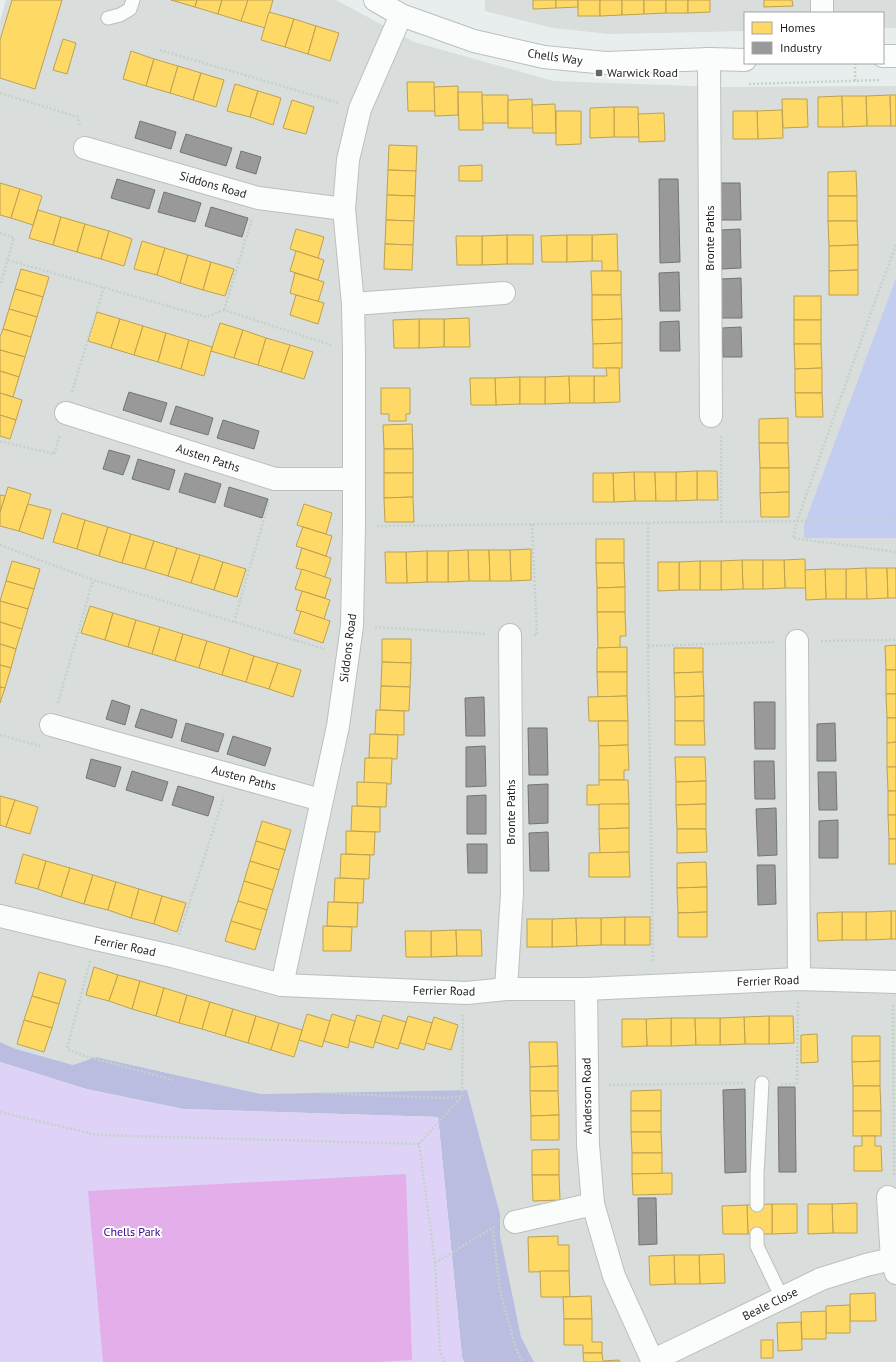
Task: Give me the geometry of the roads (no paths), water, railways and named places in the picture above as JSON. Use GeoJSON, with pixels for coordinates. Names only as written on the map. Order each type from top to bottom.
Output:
{"type":"FeatureCollection","features":[{"type":"Feature","properties":{"kind":"street","name":"Chells Way"},"geometry":{"type":"LineString","coordinates":[[375,0],[401,15],[474,41],[544,57],[606,63],[744,60]]}},
{"type":"Feature","properties":{"kind":"street"},"geometry":{"type":"LineString","coordinates":[[822,0],[822,12]]}},
{"type":"Feature","properties":{"kind":"street","name":"Siddons Road"},"geometry":{"type":"LineString","coordinates":[[282,985],[338,726],[352,626],[354,526],[354,352],[353,304],[344,209],[348,160],[360,109],[401,15]]}},
{"type":"Feature","properties":{"kind":"street"},"geometry":{"type":"LineString","coordinates":[[884,56],[896,56]]}},
{"type":"Feature","properties":{"kind":"street","name":"Bronte Paths"},"geometry":{"type":"LineString","coordinates":[[708,60],[711,416]]}},
{"type":"Feature","properties":{"kind":"street","name":"Siddons Road"},"geometry":{"type":"LineString","coordinates":[[85,148],[258,198],[344,209]]}},
{"type":"Feature","properties":{"kind":"street"},"geometry":{"type":"LineString","coordinates":[[353,304],[504,293]]}},
{"type":"Feature","properties":{"kind":"street","name":"Austen Paths"},"geometry":{"type":"LineString","coordinates":[[66,413],[275,479],[354,479]]}},
{"type":"Feature","properties":{"kind":"street","name":"Bronte Paths"},"geometry":{"type":"LineString","coordinates":[[506,989],[512,893],[510,635]]}},
{"type":"Feature","properties":{"kind":"street"},"geometry":{"type":"LineString","coordinates":[[797,641],[799,979]]}},
{"type":"Feature","properties":{"kind":"street","name":"Austen Paths"},"geometry":{"type":"LineString","coordinates":[[51,725],[321,800]]}},
{"type":"Feature","properties":{"kind":"street","name":"Ferrier Road"},"geometry":{"type":"LineString","coordinates":[[0,916],[172,956],[282,985],[467,992],[506,989],[586,988],[799,979],[894,982]]}},
{"type":"Feature","properties":{"kind":"street","name":"Anderson Road"},"geometry":{"type":"LineString","coordinates":[[586,988],[586,1085],[588,1146],[593,1204],[614,1276],[652,1361]]}},
{"type":"Feature","properties":{"kind":"street","name":"Beale Close"},"geometry":{"type":"LineString","coordinates":[[652,1361],[782,1298],[834,1275],[866,1265],[894,1266],[888,1197]]}},
{"type":"Feature","properties":{"kind":"street"},"geometry":{"type":"LineString","coordinates":[[515,1222],[593,1204]]}},
{"type":"Feature","properties":{"kind":"lane"},"geometry":{"type":"LineString","coordinates":[[108,18],[120,15],[130,9],[133,0]]}},
{"type":"Feature","properties":{"kind":"lane"},"geometry":{"type":"LineString","coordinates":[[757,1205],[757,1174],[762,1083]]}},
{"type":"Feature","properties":{"kind":"lane"},"geometry":{"type":"LineString","coordinates":[[757,1234],[758,1246],[782,1298]]}},
{"type":"Feature","properties":{"kind":"place","name":"Warwick Road"},"geometry":{"type":"Point","coordinates":[599,73]}},
{"type":"Feature","properties":{"kind":"park label","name":"Chells Park"},"geometry":{"type":"Point","coordinates":[132,1232]}}]}
